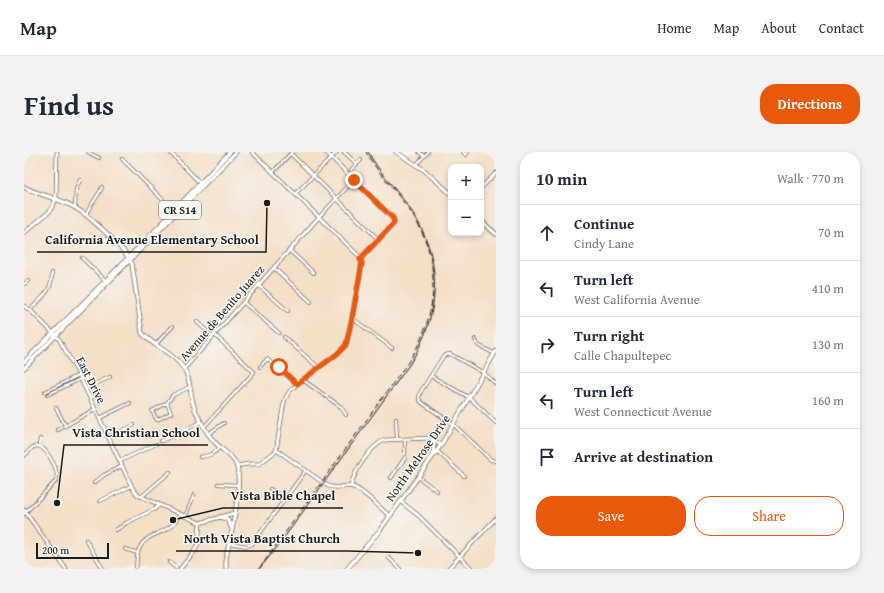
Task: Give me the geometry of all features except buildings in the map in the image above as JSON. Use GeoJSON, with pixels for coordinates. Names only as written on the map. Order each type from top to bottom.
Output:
{"type":"FeatureCollection","features":[{"type":"Feature","properties":{"kind":"main road","name":"CR S14"},"geometry":{"type":"LineString","coordinates":[[24,368],[105,280],[230,152]]}},
{"type":"Feature","properties":{"kind":"main road","name":"CR S14"},"geometry":{"type":"LineString","coordinates":[[24,362],[130,261],[236,152]]}},
{"type":"Feature","properties":{"kind":"main road"},"geometry":{"type":"LineString","coordinates":[[396,152],[424,171],[448,191]]}},
{"type":"Feature","properties":{"kind":"main road"},"geometry":{"type":"LineString","coordinates":[[215,174],[224,159]]}},
{"type":"Feature","properties":{"kind":"main road"},"geometry":{"type":"LineString","coordinates":[[24,187],[35,193],[56,199],[75,207],[120,246],[128,256],[142,333],[148,340],[178,362],[184,369],[194,406],[201,422],[208,434],[231,457],[237,466],[239,485],[226,569]]}},
{"type":"Feature","properties":{"kind":"main road"},"geometry":{"type":"LineString","coordinates":[[484,224],[496,234]]}},
{"type":"Feature","properties":{"kind":"main road","name":"North Melrose Drive"},"geometry":{"type":"LineString","coordinates":[[347,569],[390,516],[441,446],[495,353]]}},
{"type":"Feature","properties":{"kind":"main road"},"geometry":{"type":"LineString","coordinates":[[430,438],[434,444],[433,456]]}},
{"type":"Feature","properties":{"kind":"main road"},"geometry":{"type":"LineString","coordinates":[[220,517],[227,519],[232,528]]}},
{"type":"Feature","properties":{"kind":"street"},"geometry":{"type":"LineString","coordinates":[[25,152],[25,157]]}},
{"type":"Feature","properties":{"kind":"street"},"geometry":{"type":"LineString","coordinates":[[24,234],[50,211],[56,199],[57,152]]}},
{"type":"Feature","properties":{"kind":"street"},"geometry":{"type":"LineString","coordinates":[[88,152],[98,158]]}},
{"type":"Feature","properties":{"kind":"street"},"geometry":{"type":"LineString","coordinates":[[170,152],[200,183]]}},
{"type":"Feature","properties":{"kind":"street"},"geometry":{"type":"LineString","coordinates":[[237,466],[259,464],[276,450],[285,399],[289,392],[297,384],[343,350],[346,345],[352,318],[362,263],[360,259],[252,152]]}},
{"type":"Feature","properties":{"kind":"street"},"geometry":{"type":"LineString","coordinates":[[326,152],[393,218],[394,223],[392,226],[360,259]]}},
{"type":"Feature","properties":{"kind":"street"},"geometry":{"type":"LineString","coordinates":[[295,194],[337,152]]}},
{"type":"Feature","properties":{"kind":"street"},"geometry":{"type":"LineString","coordinates":[[344,152],[357,164]]}},
{"type":"Feature","properties":{"kind":"street"},"geometry":{"type":"LineString","coordinates":[[419,152],[424,156]]}},
{"type":"Feature","properties":{"kind":"street"},"geometry":{"type":"LineString","coordinates":[[416,165],[428,152]]}},
{"type":"Feature","properties":{"kind":"street"},"geometry":{"type":"LineString","coordinates":[[463,152],[466,155],[468,152]]}},
{"type":"Feature","properties":{"kind":"street"},"geometry":{"type":"LineString","coordinates":[[273,172],[291,153],[379,240]]}},
{"type":"Feature","properties":{"kind":"street"},"geometry":{"type":"LineString","coordinates":[[122,159],[173,210]]}},
{"type":"Feature","properties":{"kind":"street"},"geometry":{"type":"LineString","coordinates":[[351,170],[362,160]]}},
{"type":"Feature","properties":{"kind":"street"},"geometry":{"type":"LineString","coordinates":[[484,185],[496,173]]}},
{"type":"Feature","properties":{"kind":"street"},"geometry":{"type":"LineString","coordinates":[[75,207],[74,196],[80,180]]}},
{"type":"Feature","properties":{"kind":"street","name":"Avenue de Benito Juarez"},"geometry":{"type":"LineString","coordinates":[[184,369],[318,217],[354,180]]}},
{"type":"Feature","properties":{"kind":"street"},"geometry":{"type":"LineString","coordinates":[[86,215],[99,195],[102,187]]}},
{"type":"Feature","properties":{"kind":"street"},"geometry":{"type":"LineString","coordinates":[[289,250],[314,273]]}},
{"type":"Feature","properties":{"kind":"street"},"geometry":{"type":"LineString","coordinates":[[82,258],[105,280]]}},
{"type":"Feature","properties":{"kind":"street"},"geometry":{"type":"LineString","coordinates":[[274,268],[312,302]]}},
{"type":"Feature","properties":{"kind":"street"},"geometry":{"type":"LineString","coordinates":[[30,310],[51,286],[52,273]]}},
{"type":"Feature","properties":{"kind":"street"},"geometry":{"type":"LineString","coordinates":[[24,284],[28,281]]}},
{"type":"Feature","properties":{"kind":"street"},"geometry":{"type":"LineString","coordinates":[[258,285],[288,311]]}},
{"type":"Feature","properties":{"kind":"street"},"geometry":{"type":"LineString","coordinates":[[243,302],[279,333]]}},
{"type":"Feature","properties":{"kind":"street","name":"East Drive"},"geometry":{"type":"LineString","coordinates":[[24,306],[55,334],[100,418],[132,485],[141,497],[200,523]]}},
{"type":"Feature","properties":{"kind":"street"},"geometry":{"type":"LineString","coordinates":[[352,318],[392,348]]}},
{"type":"Feature","properties":{"kind":"street"},"geometry":{"type":"LineString","coordinates":[[197,322],[254,372],[204,427]]}},
{"type":"Feature","properties":{"kind":"street"},"geometry":{"type":"LineString","coordinates":[[155,345],[173,326]]}},
{"type":"Feature","properties":{"kind":"street"},"geometry":{"type":"LineString","coordinates":[[284,338],[318,368]]}},
{"type":"Feature","properties":{"kind":"street"},"geometry":{"type":"LineString","coordinates":[[475,339],[478,345],[495,353]]}},
{"type":"Feature","properties":{"kind":"street"},"geometry":{"type":"LineString","coordinates":[[496,384],[484,373],[450,354],[445,355],[442,358],[417,398],[454,425],[493,462],[496,461]]}},
{"type":"Feature","properties":{"kind":"street"},"geometry":{"type":"LineString","coordinates":[[260,367],[266,359],[297,384]]}},
{"type":"Feature","properties":{"kind":"street"},"geometry":{"type":"LineString","coordinates":[[431,376],[470,398],[496,423]]}},
{"type":"Feature","properties":{"kind":"street"},"geometry":{"type":"LineString","coordinates":[[46,394],[79,377]]}},
{"type":"Feature","properties":{"kind":"street"},"geometry":{"type":"LineString","coordinates":[[85,389],[110,377]]}},
{"type":"Feature","properties":{"kind":"street"},"geometry":{"type":"LineString","coordinates":[[303,380],[341,407],[346,415]]}},
{"type":"Feature","properties":{"kind":"street"},"geometry":{"type":"LineString","coordinates":[[167,403],[171,413],[156,420],[152,411],[167,403],[173,396],[190,387]]}},
{"type":"Feature","properties":{"kind":"street"},"geometry":{"type":"LineString","coordinates":[[100,418],[130,403]]}},
{"type":"Feature","properties":{"kind":"street"},"geometry":{"type":"LineString","coordinates":[[56,408],[65,425]]}},
{"type":"Feature","properties":{"kind":"street"},"geometry":{"type":"LineString","coordinates":[[58,430],[95,409]]}},
{"type":"Feature","properties":{"kind":"street"},"geometry":{"type":"LineString","coordinates":[[396,419],[397,439]]}},
{"type":"Feature","properties":{"kind":"street"},"geometry":{"type":"LineString","coordinates":[[161,441],[201,422]]}},
{"type":"Feature","properties":{"kind":"street"},"geometry":{"type":"LineString","coordinates":[[208,434],[224,423]]}},
{"type":"Feature","properties":{"kind":"street"},"geometry":{"type":"LineString","coordinates":[[109,437],[134,425]]}},
{"type":"Feature","properties":{"kind":"street"},"geometry":{"type":"LineString","coordinates":[[351,486],[354,474],[378,442],[397,439],[430,438],[441,446]]}},
{"type":"Feature","properties":{"kind":"street"},"geometry":{"type":"LineString","coordinates":[[39,446],[40,439]]}},
{"type":"Feature","properties":{"kind":"street"},"geometry":{"type":"LineString","coordinates":[[391,478],[405,458],[405,439]]}},
{"type":"Feature","properties":{"kind":"street"},"geometry":{"type":"LineString","coordinates":[[120,461],[156,444]]}},
{"type":"Feature","properties":{"kind":"street"},"geometry":{"type":"LineString","coordinates":[[24,456],[33,447],[39,446],[46,451],[57,473],[58,478],[56,482],[25,513],[66,569]]}},
{"type":"Feature","properties":{"kind":"street"},"geometry":{"type":"LineString","coordinates":[[200,457],[209,456],[216,452],[220,447]]}},
{"type":"Feature","properties":{"kind":"street"},"geometry":{"type":"LineString","coordinates":[[276,450],[331,487],[337,488],[351,486],[358,490],[390,516]]}},
{"type":"Feature","properties":{"kind":"street"},"geometry":{"type":"LineString","coordinates":[[436,451],[464,476]]}},
{"type":"Feature","properties":{"kind":"street"},"geometry":{"type":"LineString","coordinates":[[94,484],[104,475],[123,466]]}},
{"type":"Feature","properties":{"kind":"street"},"geometry":{"type":"LineString","coordinates":[[229,542],[247,546],[252,544],[306,470]]}},
{"type":"Feature","properties":{"kind":"street"},"geometry":{"type":"LineString","coordinates":[[141,497],[170,472]]}},
{"type":"Feature","properties":{"kind":"street"},"geometry":{"type":"LineString","coordinates":[[418,477],[437,491]]}},
{"type":"Feature","properties":{"kind":"street"},"geometry":{"type":"LineString","coordinates":[[218,484],[239,485]]}},
{"type":"Feature","properties":{"kind":"street"},"geometry":{"type":"LineString","coordinates":[[100,501],[132,485]]}},
{"type":"Feature","properties":{"kind":"street"},"geometry":{"type":"LineString","coordinates":[[270,489],[285,499]]}},
{"type":"Feature","properties":{"kind":"street"},"geometry":{"type":"LineString","coordinates":[[185,517],[194,495]]}},
{"type":"Feature","properties":{"kind":"street"},"geometry":{"type":"LineString","coordinates":[[400,501],[419,516],[472,569]]}},
{"type":"Feature","properties":{"kind":"street"},"geometry":{"type":"LineString","coordinates":[[116,530],[126,523],[155,509],[159,505]]}},
{"type":"Feature","properties":{"kind":"street"},"geometry":{"type":"LineString","coordinates":[[169,562],[178,569],[194,552],[198,544],[200,523],[234,513]]}},
{"type":"Feature","properties":{"kind":"street"},"geometry":{"type":"LineString","coordinates":[[136,569],[140,547],[145,541],[174,524],[179,514]]}},
{"type":"Feature","properties":{"kind":"street"},"geometry":{"type":"LineString","coordinates":[[448,569],[496,518]]}},
{"type":"Feature","properties":{"kind":"street"},"geometry":{"type":"LineString","coordinates":[[86,540],[103,569]]}},
{"type":"Feature","properties":{"kind":"street"},"geometry":{"type":"LineString","coordinates":[[126,549],[138,553]]}},
{"type":"Feature","properties":{"kind":"street"},"geometry":{"type":"LineString","coordinates":[[388,557],[400,569]]}},
{"type":"Feature","properties":{"kind":"waterway"},"geometry":{"type":"LineString","coordinates":[[295,155],[298,152]]}},
{"type":"Feature","properties":{"kind":"waterway"},"geometry":{"type":"LineString","coordinates":[[277,173],[292,158]]}},
{"type":"Feature","properties":{"kind":"tram line"},"geometry":{"type":"LineString","coordinates":[[259,569],[278,546],[409,365],[420,346],[428,326],[433,305],[434,285],[433,265],[428,245],[420,225],[408,206],[382,173],[368,152]]}},
{"type":"Feature","properties":{"kind":"railway"},"geometry":{"type":"LineString","coordinates":[[259,569],[407,364],[425,329],[430,311],[433,292],[433,273],[430,255],[424,237],[409,210],[371,161],[366,152]]}},
{"type":"Feature","properties":{"kind":"place","name":"California Avenue Elementary School"},"geometry":{"type":"Point","coordinates":[267,203]}},
{"type":"Feature","properties":{"kind":"place","name":"Vista Christian School"},"geometry":{"type":"Point","coordinates":[57,503]}},
{"type":"Feature","properties":{"kind":"place","name":"Vista Bible Chapel"},"geometry":{"type":"Point","coordinates":[173,520]}},
{"type":"Feature","properties":{"kind":"place","name":"North Vista Baptist Church"},"geometry":{"type":"Point","coordinates":[418,553]}},
{"type":"Feature","properties":{"kind":"route"},"geometry":{"type":"LineString","coordinates":[[279,367],[297,384],[343,350],[348,341],[362,263],[360,259],[394,223],[393,218],[354,180]]}}]}
